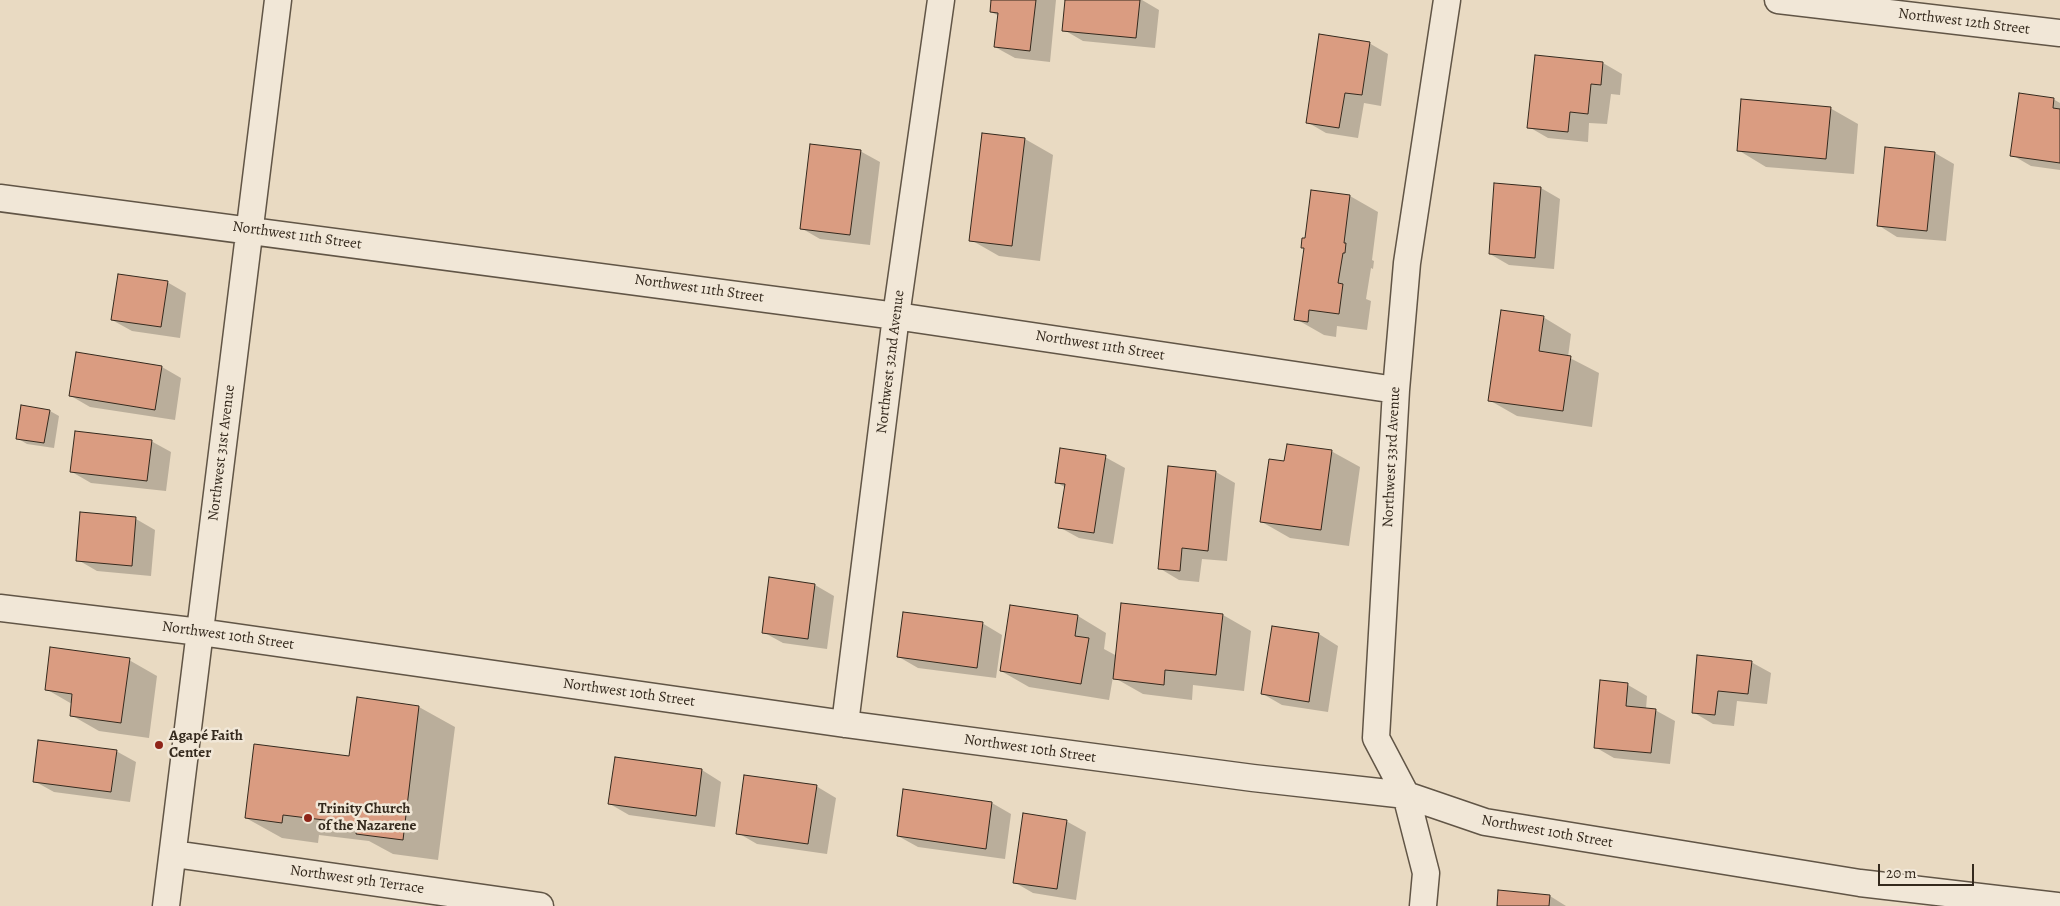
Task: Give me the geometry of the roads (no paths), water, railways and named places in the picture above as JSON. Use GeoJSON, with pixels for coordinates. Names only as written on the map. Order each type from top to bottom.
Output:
{"type":"FeatureCollection","features":[{"type":"Feature","properties":{"kind":"street","name":"Northwest 31st Avenue"},"geometry":{"type":"LineString","coordinates":[[166,906],[174,854],[278,0]]}},
{"type":"Feature","properties":{"kind":"street","name":"Northwest 32nd Avenue"},"geometry":{"type":"LineString","coordinates":[[845,724],[896,316],[941,0]]}},
{"type":"Feature","properties":{"kind":"street","name":"Northwest 33rd Avenue"},"geometry":{"type":"LineString","coordinates":[[1423,906],[1426,873],[1406,796],[1376,738],[1396,390],[1407,263],[1447,0]]}},
{"type":"Feature","properties":{"kind":"street","name":"Northwest 12th Street"},"geometry":{"type":"LineString","coordinates":[[1778,0],[2060,33]]}},
{"type":"Feature","properties":{"kind":"street","name":"Northwest 11th Street"},"geometry":{"type":"LineString","coordinates":[[0,198],[250,229],[896,316],[1396,390]]}},
{"type":"Feature","properties":{"kind":"street","name":"Northwest 10th Street"},"geometry":{"type":"LineString","coordinates":[[0,608],[200,632],[845,724],[1253,778],[1406,796],[1485,822],[1858,894],[2057,906]]}},
{"type":"Feature","properties":{"kind":"street","name":"Northwest 9th Terrace"},"geometry":{"type":"LineString","coordinates":[[174,854],[540,906]]}},
{"type":"Feature","properties":{"kind":"place","name":"Agapé Faith Center"},"geometry":{"type":"Point","coordinates":[159,745]}},
{"type":"Feature","properties":{"kind":"place","name":"Trinity Church of the Nazarene"},"geometry":{"type":"Point","coordinates":[308,818]}}]}
